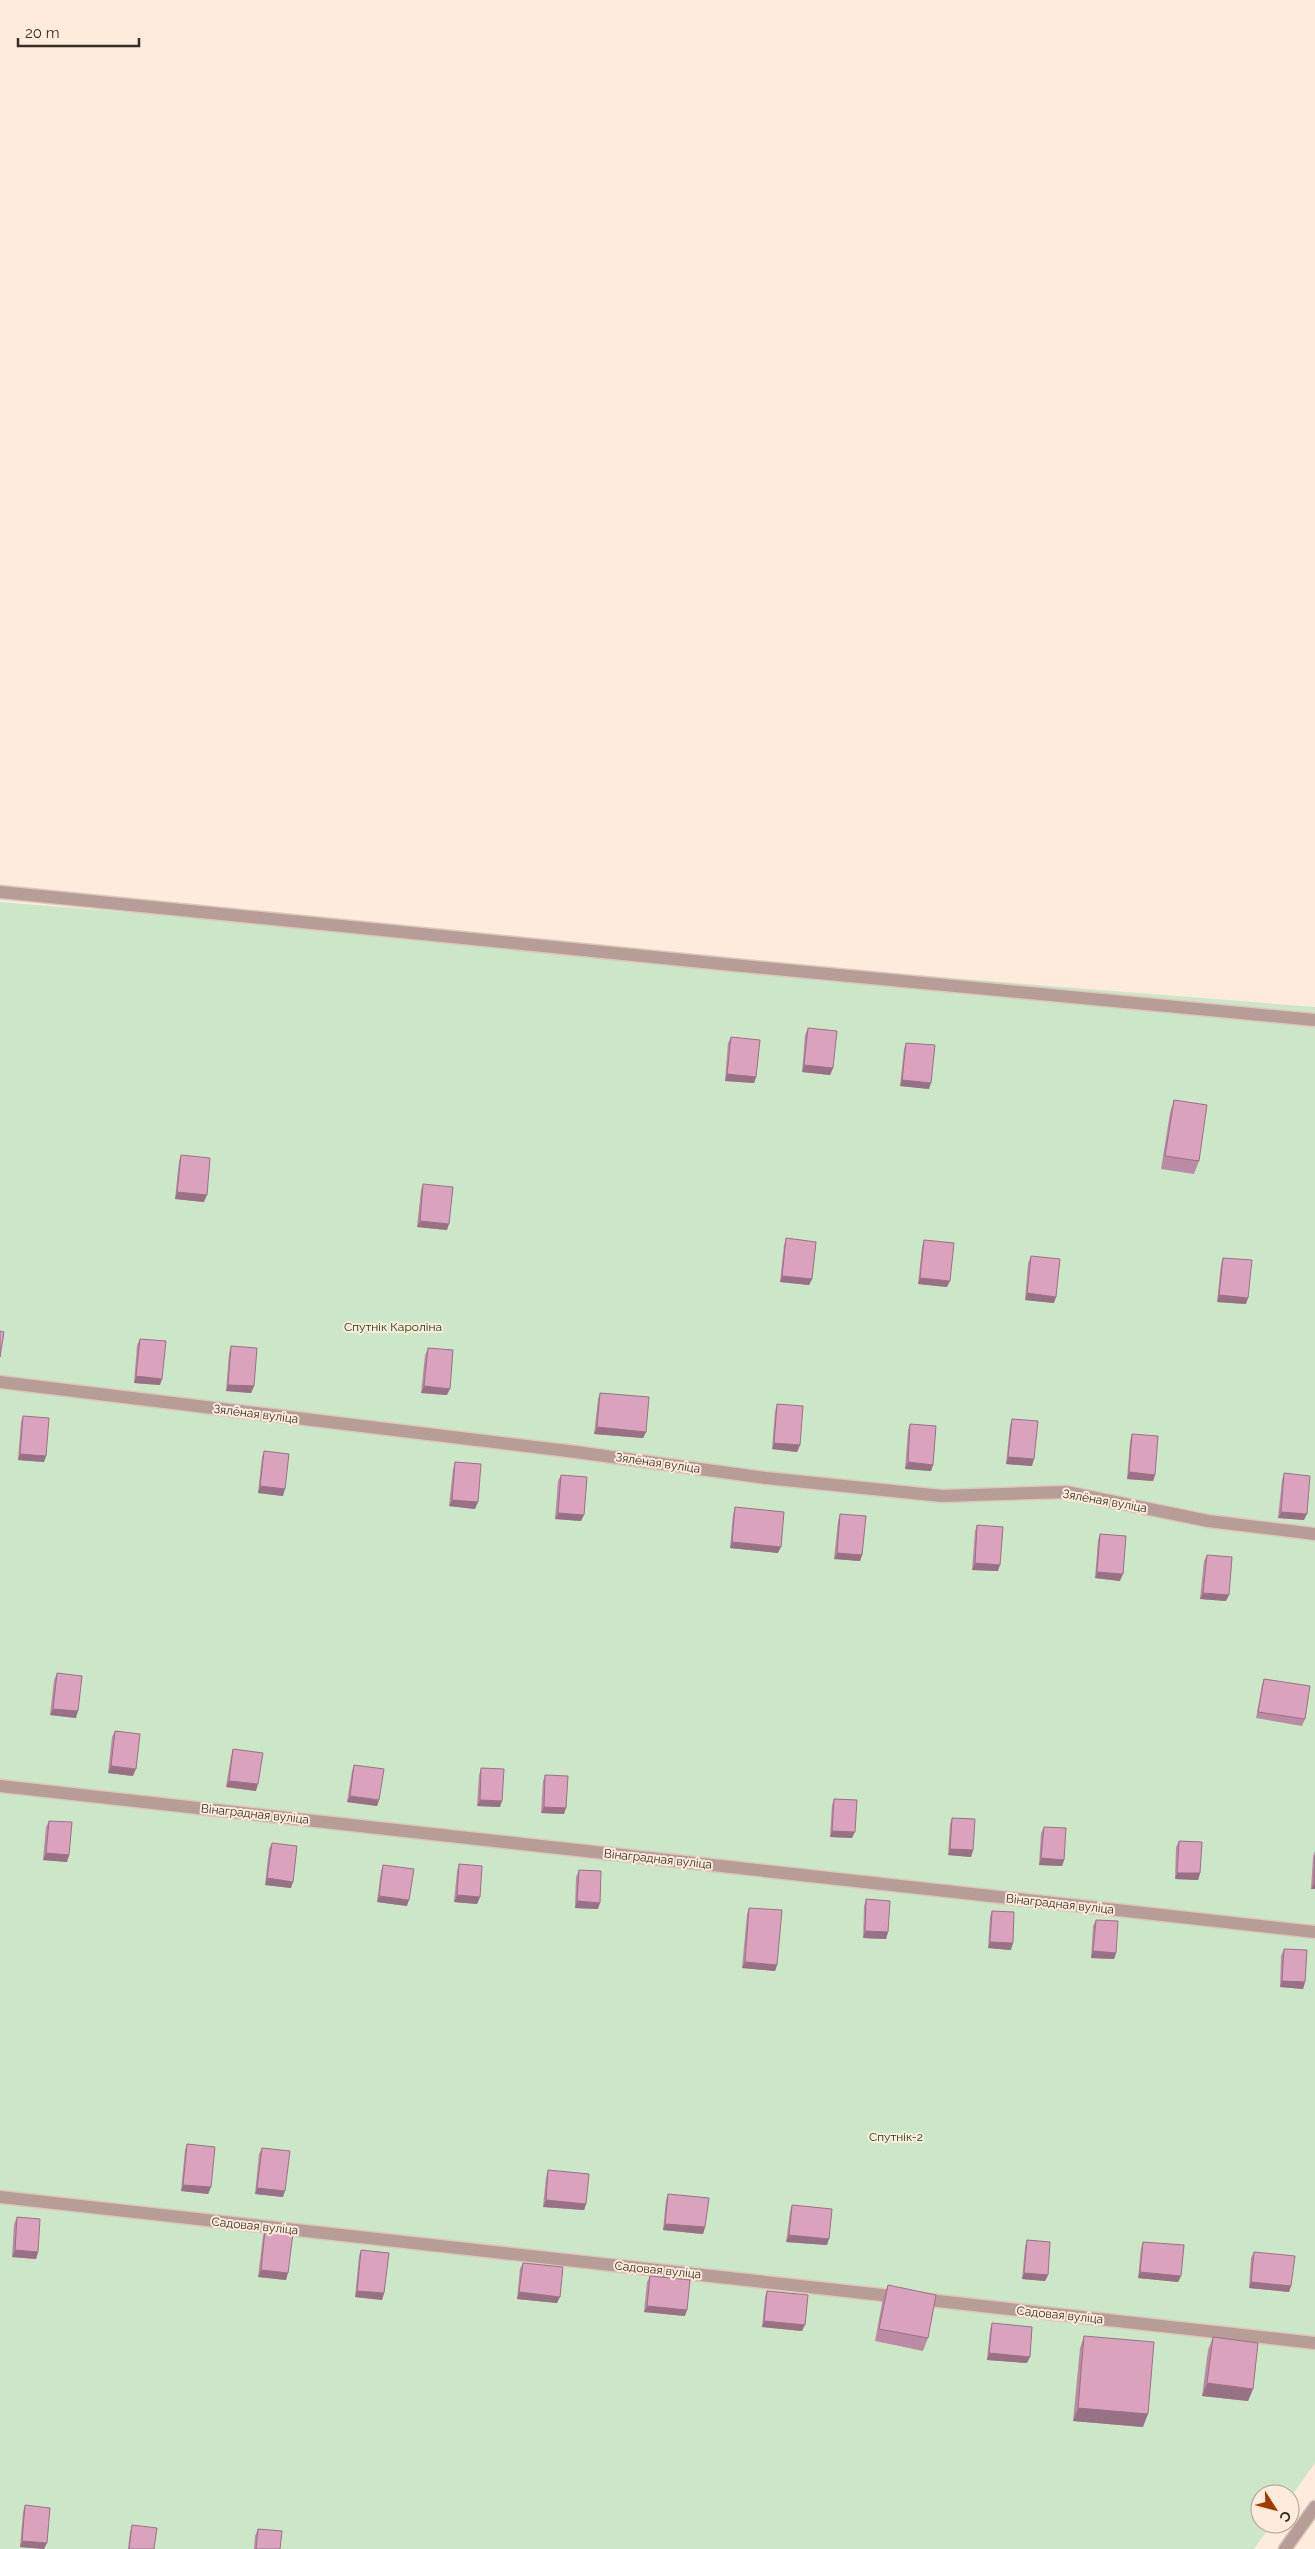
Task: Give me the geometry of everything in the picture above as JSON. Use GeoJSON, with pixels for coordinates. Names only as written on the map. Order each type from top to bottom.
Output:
{"type":"FeatureCollection","features":[{"type":"Feature","properties":{"kind":"street"},"geometry":{"type":"LineString","coordinates":[[0,892],[753,967],[1315,1020]]}},
{"type":"Feature","properties":{"kind":"street","name":"Зялёная вуліца"},"geometry":{"type":"LineString","coordinates":[[0,1382],[766,1478],[942,1496],[1066,1492],[1208,1520],[1315,1534]]}},
{"type":"Feature","properties":{"kind":"street","name":"Вінаградная вуліца"},"geometry":{"type":"LineString","coordinates":[[0,1786],[1315,1932]]}},
{"type":"Feature","properties":{"kind":"street","name":"Садовая вуліца"},"geometry":{"type":"LineString","coordinates":[[0,2197],[1315,2343]]}},
{"type":"Feature","properties":{"kind":"street"},"geometry":{"type":"LineString","coordinates":[[1284,2549],[1315,2507]]}},
{"type":"Feature","properties":{"kind":"green space","name":"Спутнік Кароліна"},"geometry":{"type":"Polygon","coordinates":[[[0,902],[1315,1007],[1315,2463],[1300,2484],[1250,2484],[1250,2534],[1265,2534],[1254,2549],[0,2549],[0,902]]]}},
{"type":"Feature","properties":{"kind":"building"},"geometry":{"type":"Polygon","coordinates":[[[808,1028],[837,1031],[833,1068],[804,1065],[808,1028]]]}},
{"type":"Feature","properties":{"kind":"building"},"geometry":{"type":"Polygon","coordinates":[[[731,1037],[760,1040],[756,1077],[727,1074],[731,1037]]]}},
{"type":"Feature","properties":{"kind":"building"},"geometry":{"type":"Polygon","coordinates":[[[906,1043],[935,1045],[931,1083],[902,1080],[906,1043]]]}},
{"type":"Feature","properties":{"kind":"building"},"geometry":{"type":"Polygon","coordinates":[[[1174,1100],[1207,1105],[1199,1161],[1165,1156],[1174,1100]]]}},
{"type":"Feature","properties":{"kind":"building"},"geometry":{"type":"Polygon","coordinates":[[[181,1155],[210,1158],[207,1195],[177,1192],[181,1155]]]}},
{"type":"Feature","properties":{"kind":"building"},"geometry":{"type":"Polygon","coordinates":[[[423,1184],[453,1187],[449,1224],[420,1221],[423,1184]]]}},
{"type":"Feature","properties":{"kind":"building"},"geometry":{"type":"Polygon","coordinates":[[[786,1238],[816,1242],[812,1279],[782,1276],[786,1238]]]}},
{"type":"Feature","properties":{"kind":"building"},"geometry":{"type":"Polygon","coordinates":[[[924,1240],[954,1243],[950,1281],[920,1278],[924,1240]]]}},
{"type":"Feature","properties":{"kind":"building"},"geometry":{"type":"Polygon","coordinates":[[[1031,1256],[1060,1259],[1056,1297],[1027,1293],[1031,1256]]]}},
{"type":"Feature","properties":{"kind":"building"},"geometry":{"type":"Polygon","coordinates":[[[1223,1258],[1252,1260],[1248,1298],[1219,1295],[1223,1258]]]}},
{"type":"Feature","properties":{"kind":"building"},"geometry":{"type":"Polygon","coordinates":[[[0,1331],[4,1332],[0,1357],[0,1331]]]}},
{"type":"Feature","properties":{"kind":"building"},"geometry":{"type":"Polygon","coordinates":[[[140,1339],[166,1341],[162,1379],[136,1376],[140,1339]]]}},
{"type":"Feature","properties":{"kind":"building"},"geometry":{"type":"Polygon","coordinates":[[[231,1346],[257,1348],[254,1386],[228,1385],[231,1346]]]}},
{"type":"Feature","properties":{"kind":"building"},"geometry":{"type":"Polygon","coordinates":[[[428,1348],[453,1350],[450,1389],[424,1386],[428,1348]]]}},
{"type":"Feature","properties":{"kind":"building"},"geometry":{"type":"Polygon","coordinates":[[[600,1393],[649,1397],[646,1432],[597,1427],[600,1393]]]}},
{"type":"Feature","properties":{"kind":"building"},"geometry":{"type":"Polygon","coordinates":[[[777,1404],[803,1406],[800,1445],[774,1443],[777,1404]]]}},
{"type":"Feature","properties":{"kind":"building"},"geometry":{"type":"Polygon","coordinates":[[[23,1416],[49,1418],[46,1456],[20,1454],[23,1416]]]}},
{"type":"Feature","properties":{"kind":"building"},"geometry":{"type":"Polygon","coordinates":[[[1012,1419],[1038,1421],[1034,1459],[1008,1457],[1012,1419]]]}},
{"type":"Feature","properties":{"kind":"building"},"geometry":{"type":"Polygon","coordinates":[[[910,1424],[936,1426],[933,1465],[908,1462],[910,1424]]]}},
{"type":"Feature","properties":{"kind":"building"},"geometry":{"type":"Polygon","coordinates":[[[1132,1434],[1158,1436],[1155,1475],[1129,1472],[1132,1434]]]}},
{"type":"Feature","properties":{"kind":"building"},"geometry":{"type":"Polygon","coordinates":[[[264,1451],[289,1454],[285,1489],[260,1486],[264,1451]]]}},
{"type":"Feature","properties":{"kind":"building"},"geometry":{"type":"Polygon","coordinates":[[[455,1462],[481,1464],[478,1502],[452,1500],[455,1462]]]}},
{"type":"Feature","properties":{"kind":"building"},"geometry":{"type":"Polygon","coordinates":[[[1284,1473],[1310,1476],[1307,1514],[1281,1512],[1284,1473]]]}},
{"type":"Feature","properties":{"kind":"building"},"geometry":{"type":"Polygon","coordinates":[[[561,1475],[587,1477],[584,1515],[558,1513],[561,1475]]]}},
{"type":"Feature","properties":{"kind":"building"},"geometry":{"type":"Polygon","coordinates":[[[735,1507],[784,1512],[781,1547],[732,1542],[735,1507]]]}},
{"type":"Feature","properties":{"kind":"building"},"geometry":{"type":"Polygon","coordinates":[[[840,1514],[866,1516],[862,1555],[837,1553],[840,1514]]]}},
{"type":"Feature","properties":{"kind":"building"},"geometry":{"type":"Polygon","coordinates":[[[977,1525],[1003,1527],[1000,1565],[975,1563],[977,1525]]]}},
{"type":"Feature","properties":{"kind":"building"},"geometry":{"type":"Polygon","coordinates":[[[1100,1534],[1126,1536],[1123,1574],[1097,1572],[1100,1534]]]}},
{"type":"Feature","properties":{"kind":"building"},"geometry":{"type":"Polygon","coordinates":[[[1207,1555],[1232,1557],[1229,1595],[1203,1593],[1207,1555]]]}},
{"type":"Feature","properties":{"kind":"building"},"geometry":{"type":"Polygon","coordinates":[[[57,1673],[82,1676],[78,1711],[53,1709],[57,1673]]]}},
{"type":"Feature","properties":{"kind":"building"},"geometry":{"type":"Polygon","coordinates":[[[1264,1679],[1310,1686],[1305,1719],[1258,1712],[1264,1679]]]}},
{"type":"Feature","properties":{"kind":"building"},"geometry":{"type":"Polygon","coordinates":[[[115,1731],[140,1734],[136,1769],[111,1766],[115,1731]]]}},
{"type":"Feature","properties":{"kind":"building"},"geometry":{"type":"Polygon","coordinates":[[[233,1749],[263,1753],[258,1784],[229,1781],[233,1749]]]}},
{"type":"Feature","properties":{"kind":"building"},"geometry":{"type":"Polygon","coordinates":[[[354,1765],[384,1769],[379,1800],[350,1796],[354,1765]]]}},
{"type":"Feature","properties":{"kind":"building"},"geometry":{"type":"Polygon","coordinates":[[[481,1768],[504,1769],[502,1801],[480,1800],[481,1768]]]}},
{"type":"Feature","properties":{"kind":"building"},"geometry":{"type":"Polygon","coordinates":[[[545,1775],[568,1776],[566,1808],[544,1807],[545,1775]]]}},
{"type":"Feature","properties":{"kind":"building"},"geometry":{"type":"Polygon","coordinates":[[[834,1799],[857,1800],[855,1832],[832,1831],[834,1799]]]}},
{"type":"Feature","properties":{"kind":"building"},"geometry":{"type":"Polygon","coordinates":[[[952,1818],[975,1819],[973,1850],[950,1849],[952,1818]]]}},
{"type":"Feature","properties":{"kind":"building"},"geometry":{"type":"Polygon","coordinates":[[[49,1821],[72,1822],[69,1855],[46,1853],[49,1821]]]}},
{"type":"Feature","properties":{"kind":"building"},"geometry":{"type":"Polygon","coordinates":[[[1044,1827],[1066,1828],[1064,1860],[1041,1858],[1044,1827]]]}},
{"type":"Feature","properties":{"kind":"building"},"geometry":{"type":"Polygon","coordinates":[[[1179,1841],[1202,1842],[1200,1873],[1177,1873],[1179,1841]]]}},
{"type":"Feature","properties":{"kind":"building"},"geometry":{"type":"Polygon","coordinates":[[[272,1843],[297,1846],[293,1882],[267,1878],[272,1843]]]}},
{"type":"Feature","properties":{"kind":"building"},"geometry":{"type":"Polygon","coordinates":[[[459,1864],[482,1866],[480,1897],[457,1895],[459,1864]]]}},
{"type":"Feature","properties":{"kind":"building"},"geometry":{"type":"Polygon","coordinates":[[[383,1865],[414,1869],[409,1900],[379,1896],[383,1865]]]}},
{"type":"Feature","properties":{"kind":"building"},"geometry":{"type":"Polygon","coordinates":[[[579,1870],[601,1871],[600,1903],[577,1901],[579,1870]]]}},
{"type":"Feature","properties":{"kind":"building"},"geometry":{"type":"Polygon","coordinates":[[[866,1899],[890,1901],[888,1932],[865,1931],[866,1899]]]}},
{"type":"Feature","properties":{"kind":"building"},"geometry":{"type":"Polygon","coordinates":[[[749,1908],[782,1910],[777,1965],[745,1962],[749,1908]]]}},
{"type":"Feature","properties":{"kind":"building"},"geometry":{"type":"Polygon","coordinates":[[[992,1911],[1014,1912],[1013,1943],[990,1942],[992,1911]]]}},
{"type":"Feature","properties":{"kind":"building"},"geometry":{"type":"Polygon","coordinates":[[[1096,1920],[1118,1921],[1116,1953],[1093,1951],[1096,1920]]]}},
{"type":"Feature","properties":{"kind":"building"},"geometry":{"type":"Polygon","coordinates":[[[1284,1949],[1307,1950],[1305,1982],[1282,1981],[1284,1949]]]}},
{"type":"Feature","properties":{"kind":"building"},"geometry":{"type":"Polygon","coordinates":[[[187,2144],[215,2147],[211,2187],[183,2185],[187,2144]]]}},
{"type":"Feature","properties":{"kind":"building"},"geometry":{"type":"Polygon","coordinates":[[[262,2148],[290,2151],[285,2191],[257,2188],[262,2148]]]}},
{"type":"Feature","properties":{"kind":"building"},"geometry":{"type":"Polygon","coordinates":[[[548,2170],[589,2174],[586,2204],[546,2200],[548,2170]]]}},
{"type":"Feature","properties":{"kind":"building"},"geometry":{"type":"Polygon","coordinates":[[[668,2194],[709,2198],[705,2227],[665,2224],[668,2194]]]}},
{"type":"Feature","properties":{"kind":"building"},"geometry":{"type":"Polygon","coordinates":[[[792,2205],[832,2209],[829,2239],[789,2235],[792,2205]]]}},
{"type":"Feature","properties":{"kind":"building"},"geometry":{"type":"Polygon","coordinates":[[[17,2217],[40,2219],[38,2252],[15,2250],[17,2217]]]}},
{"type":"Feature","properties":{"kind":"building"},"geometry":{"type":"Polygon","coordinates":[[[265,2230],[293,2233],[288,2273],[261,2270],[265,2230]]]}},
{"type":"Feature","properties":{"kind":"building"},"geometry":{"type":"Polygon","coordinates":[[[1027,2240],[1050,2242],[1048,2275],[1024,2273],[1027,2240]]]}},
{"type":"Feature","properties":{"kind":"building"},"geometry":{"type":"Polygon","coordinates":[[[1143,2242],[1184,2245],[1181,2276],[1140,2272],[1143,2242]]]}},
{"type":"Feature","properties":{"kind":"building"},"geometry":{"type":"Polygon","coordinates":[[[361,2250],[389,2253],[384,2293],[357,2291],[361,2250]]]}},
{"type":"Feature","properties":{"kind":"building"},"geometry":{"type":"Polygon","coordinates":[[[1254,2252],[1295,2256],[1291,2286],[1251,2282],[1254,2252]]]}},
{"type":"Feature","properties":{"kind":"building"},"geometry":{"type":"Polygon","coordinates":[[[523,2263],[563,2267],[560,2297],[519,2292],[523,2263]]]}},
{"type":"Feature","properties":{"kind":"building"},"geometry":{"type":"Polygon","coordinates":[[[650,2276],[690,2280],[687,2310],[647,2306],[650,2276]]]}},
{"type":"Feature","properties":{"kind":"building"},"geometry":{"type":"Polygon","coordinates":[[[888,2285],[936,2295],[928,2338],[879,2329],[888,2285]]]}},
{"type":"Feature","properties":{"kind":"building"},"geometry":{"type":"Polygon","coordinates":[[[767,2291],[808,2295],[805,2325],[764,2321],[767,2291]]]}},
{"type":"Feature","properties":{"kind":"building"},"geometry":{"type":"Polygon","coordinates":[[[992,2323],[1032,2327],[1030,2357],[989,2353],[992,2323]]]}},
{"type":"Feature","properties":{"kind":"building"},"geometry":{"type":"Polygon","coordinates":[[[1084,2336],[1154,2342],[1148,2414],[1078,2408],[1084,2336]]]}},
{"type":"Feature","properties":{"kind":"building"},"geometry":{"type":"Polygon","coordinates":[[[1213,2337],[1258,2343],[1253,2389],[1207,2383],[1213,2337]]]}},
{"type":"Feature","properties":{"kind":"building"},"geometry":{"type":"Polygon","coordinates":[[[25,2505],[50,2508],[47,2543],[22,2541],[25,2505]]]}},
{"type":"Feature","properties":{"kind":"building"},"geometry":{"type":"Polygon","coordinates":[[[132,2525],[157,2528],[154,2549],[129,2549],[132,2525]]]}},
{"type":"Feature","properties":{"kind":"building"},"geometry":{"type":"Polygon","coordinates":[[[258,2529],[282,2531],[280,2549],[256,2549],[258,2529]]]}},
{"type":"Feature","properties":{"kind":"park label","name":"Спутнік-2"},"geometry":{"type":"Point","coordinates":[896,2137]}}]}
